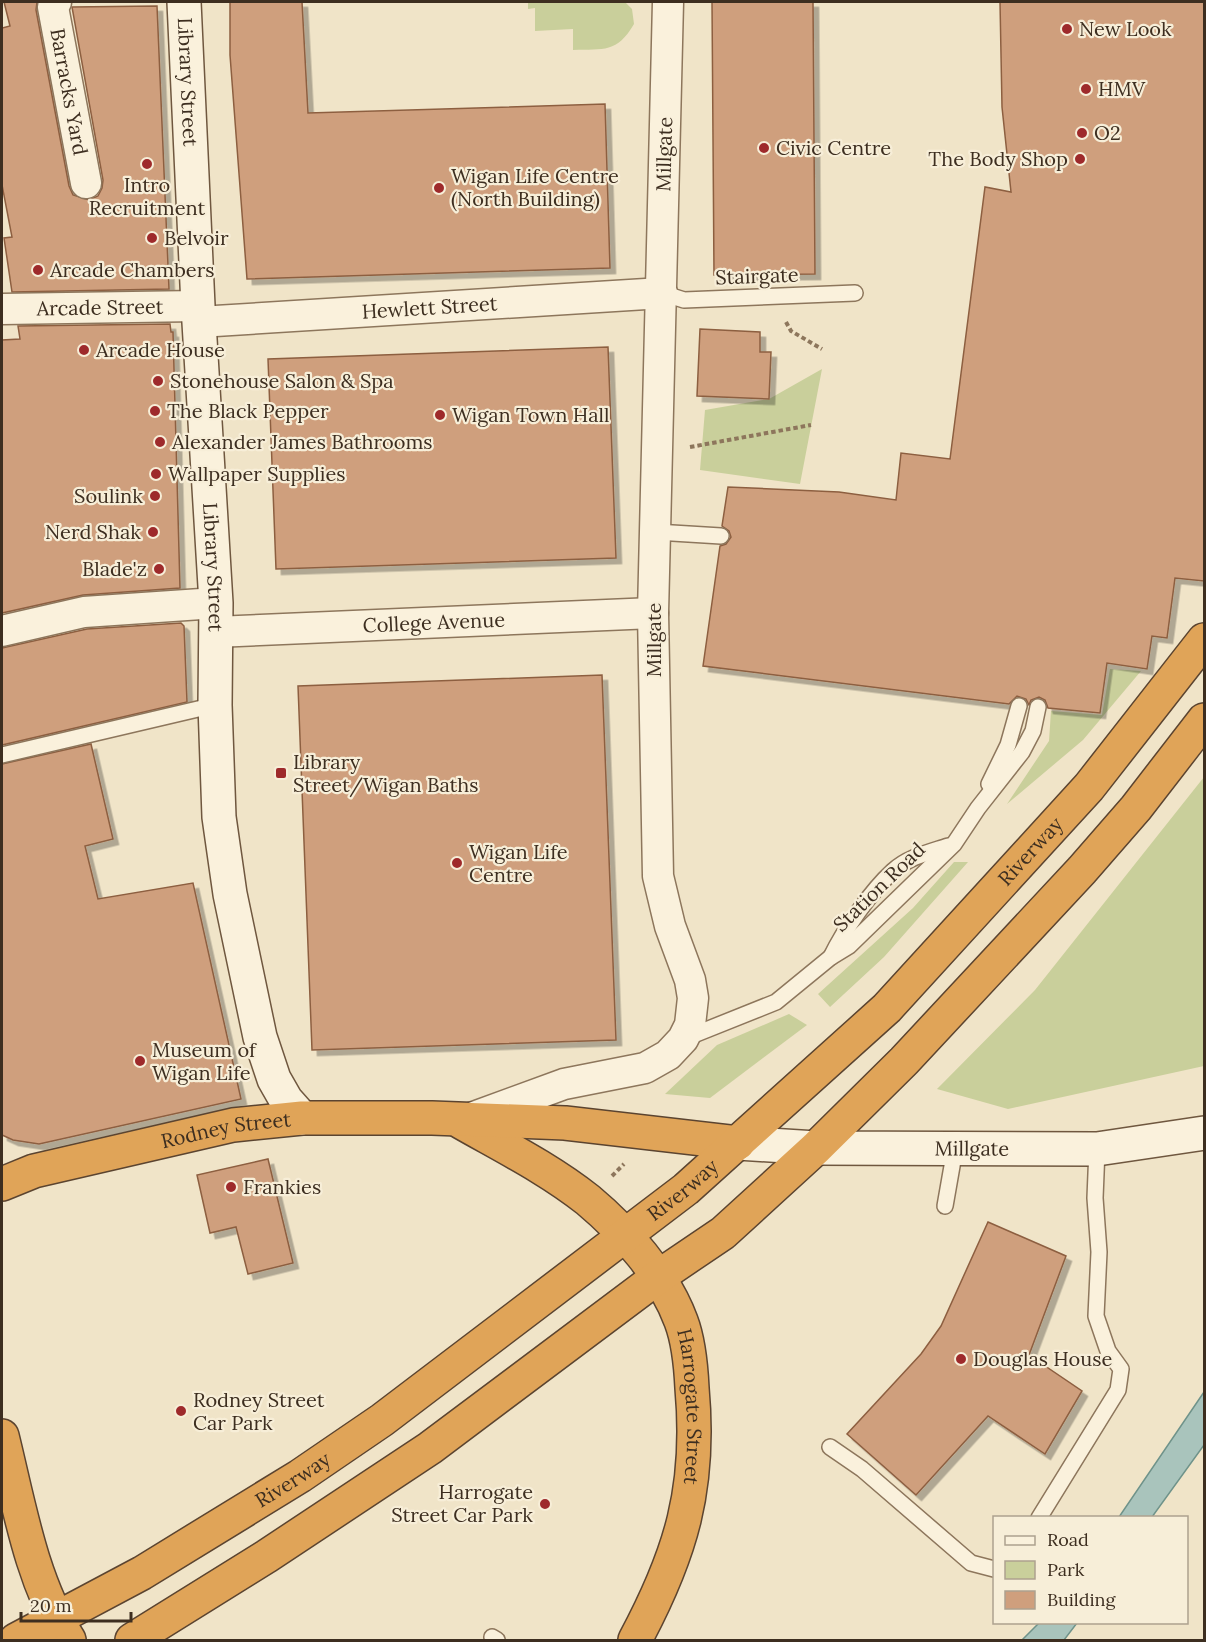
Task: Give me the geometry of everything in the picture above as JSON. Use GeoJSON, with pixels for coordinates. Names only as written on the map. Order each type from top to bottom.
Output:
{"type":"FeatureCollection","features":[{"type":"Feature","properties":{"kind":"highway","name":"Riverway"},"geometry":{"type":"LineString","coordinates":[[16,1641],[63,1630],[142,1573],[300,1476],[382,1420],[625,1237],[738,1143],[887,1008],[1089,787],[1204,640]]}},
{"type":"Feature","properties":{"kind":"highway"},"geometry":{"type":"LineString","coordinates":[[132,1641],[267,1556],[430,1448],[658,1277],[723,1233],[816,1148],[904,1061],[1082,870],[1136,808],[1204,720]]}},
{"type":"Feature","properties":{"kind":"highway","name":"Rodney Street"},"geometry":{"type":"LineString","coordinates":[[2,1184],[34,1171],[233,1125],[302,1118],[462,1119],[618,1127],[738,1143]]}},
{"type":"Feature","properties":{"kind":"highway"},"geometry":{"type":"LineString","coordinates":[[462,1119],[573,1190],[625,1237],[658,1277]]}},
{"type":"Feature","properties":{"kind":"highway","name":"Harrogate Street"},"geometry":{"type":"LineString","coordinates":[[637,1640],[672,1566],[685,1517],[694,1452],[695,1418],[687,1346],[682,1323],[658,1277]]}},
{"type":"Feature","properties":{"kind":"highway"},"geometry":{"type":"LineString","coordinates":[[2,1436],[30,1550],[63,1630]]}},
{"type":"Feature","properties":{"kind":"street","name":"Barracks Yard"},"geometry":{"type":"LineString","coordinates":[[56,2],[53,7],[86,183]]}},
{"type":"Feature","properties":{"kind":"street","name":"Library Street"},"geometry":{"type":"LineString","coordinates":[[184,2],[198,314],[216,617],[215,705],[219,817],[230,894],[253,1005],[274,1079],[286,1100],[302,1118]]}},
{"type":"Feature","properties":{"kind":"street","name":"Millgate"},"geometry":{"type":"LineString","coordinates":[[668,2],[653,613],[658,876],[693,998],[690,1025],[683,1039]]}},
{"type":"Feature","properties":{"kind":"street","name":"Hewlett Street"},"geometry":{"type":"LineString","coordinates":[[198,314],[662,293]]}},
{"type":"Feature","properties":{"kind":"street","name":"Arcade Street"},"geometry":{"type":"LineString","coordinates":[[2,309],[198,314]]}},
{"type":"Feature","properties":{"kind":"street","name":"College Avenue"},"geometry":{"type":"LineString","coordinates":[[2,631],[84,612],[216,617],[653,613]]}},
{"type":"Feature","properties":{"kind":"street"},"geometry":{"type":"LineString","coordinates":[[462,1119],[564,1084],[645,1068],[668,1055],[683,1039]]}},
{"type":"Feature","properties":{"kind":"street","name":"Millgate"},"geometry":{"type":"LineString","coordinates":[[738,1143],[816,1148],[1097,1149],[1204,1132]]}},
{"type":"Feature","properties":{"kind":"lane","name":"Stairgate"},"geometry":{"type":"LineString","coordinates":[[662,293],[684,300],[855,293]]}},
{"type":"Feature","properties":{"kind":"lane"},"geometry":{"type":"LineString","coordinates":[[656,532],[721,536]]}},
{"type":"Feature","properties":{"kind":"lane"},"geometry":{"type":"LineString","coordinates":[[2,755],[215,705]]}},
{"type":"Feature","properties":{"kind":"lane","name":"Station Road"},"geometry":{"type":"LineString","coordinates":[[978,808],[1008,744],[1019,706]]}},
{"type":"Feature","properties":{"kind":"lane","name":"Station Road"},"geometry":{"type":"LineString","coordinates":[[683,1039],[776,1002],[831,957],[849,946],[954,844],[978,808],[1022,752],[1034,731],[1038,707]]}},
{"type":"Feature","properties":{"kind":"lane","name":"Station Road"},"geometry":{"type":"LineString","coordinates":[[831,957],[843,932],[894,870],[914,858],[954,844]]}},
{"type":"Feature","properties":{"kind":"lane"},"geometry":{"type":"LineString","coordinates":[[945,1206],[955,1149]]}},
{"type":"Feature","properties":{"kind":"lane"},"geometry":{"type":"LineString","coordinates":[[1040,1516],[1118,1390],[1121,1369],[1108,1352],[1096,1316],[1099,1252],[1095,1198],[1097,1149]]}},
{"type":"Feature","properties":{"kind":"lane"},"geometry":{"type":"LineString","coordinates":[[830,1447],[862,1469],[971,1563],[993,1569]]}},
{"type":"Feature","properties":{"kind":"path"},"geometry":{"type":"LineString","coordinates":[[658,453],[811,425]]}},
{"type":"Feature","properties":{"kind":"green space"},"geometry":{"type":"Polygon","coordinates":[[[528,2],[625,2],[632,9],[634,24],[622,40],[609,48],[573,50],[573,29],[535,31],[535,8],[528,9],[528,2]]]}},
{"type":"Feature","properties":{"kind":"green space"},"geometry":{"type":"Polygon","coordinates":[[[822,369],[800,484],[700,470],[705,410],[769,399],[822,369]]]}},
{"type":"Feature","properties":{"kind":"green space"},"geometry":{"type":"Polygon","coordinates":[[[1110,669],[1141,671],[1083,740],[1007,804],[1049,741],[1051,711],[1102,715],[1110,669]]]}},
{"type":"Feature","properties":{"kind":"green space"},"geometry":{"type":"Polygon","coordinates":[[[1204,777],[1204,1066],[1008,1109],[937,1089],[1035,990],[1204,777]]]}},
{"type":"Feature","properties":{"kind":"green space"},"geometry":{"type":"Polygon","coordinates":[[[954,862],[968,862],[884,957],[830,1007],[818,994],[913,908],[954,862]]]}},
{"type":"Feature","properties":{"kind":"green space"},"geometry":{"type":"Polygon","coordinates":[[[789,1014],[807,1025],[710,1098],[665,1094],[717,1045],[789,1014]]]}},
{"type":"Feature","properties":{"kind":"water"},"geometry":{"type":"Polygon","coordinates":[[[1204,1392],[1204,1445],[1153,1516],[1120,1516],[1204,1392]]]}},
{"type":"Feature","properties":{"kind":"water"},"geometry":{"type":"Polygon","coordinates":[[[1038,1624],[1076,1624],[1064,1640],[1022,1640],[1038,1624]]]}},
{"type":"Feature","properties":{"kind":"building"},"geometry":{"type":"Polygon","coordinates":[[[4,2],[37,2],[36,10],[69,186],[73,195],[89,200],[98,196],[103,180],[72,7],[157,6],[169,289],[12,292],[4,238],[12,237],[2,185],[2,28],[10,26],[4,2]]]}},
{"type":"Feature","properties":{"kind":"building","name":"Wigan Life Centre (North Building)"},"geometry":{"type":"Polygon","coordinates":[[[230,2],[302,2],[308,113],[605,104],[610,268],[247,279],[230,55],[230,2]]]}},
{"type":"Feature","properties":{"kind":"building","name":"Civic Centre"},"geometry":{"type":"Polygon","coordinates":[[[712,2],[813,2],[815,274],[714,275],[712,2]]]}},
{"type":"Feature","properties":{"kind":"building"},"geometry":{"type":"Polygon","coordinates":[[[1000,2],[1204,2],[1204,581],[1175,578],[1167,638],[1152,636],[1147,669],[1107,663],[1100,713],[1048,708],[1045,700],[1039,697],[1031,700],[1029,705],[1026,699],[1017,696],[1009,704],[703,666],[720,546],[726,544],[731,537],[729,531],[722,526],[728,487],[839,492],[896,500],[901,453],[950,459],[985,187],[1011,192],[1002,107],[1000,2]]]}},
{"type":"Feature","properties":{"kind":"building"},"geometry":{"type":"Polygon","coordinates":[[[170,324],[171,332],[173,332],[180,588],[83,595],[2,613],[2,340],[20,339],[18,326],[170,324]]]}},
{"type":"Feature","properties":{"kind":"building"},"geometry":{"type":"Polygon","coordinates":[[[700,329],[760,332],[760,352],[771,352],[769,399],[697,396],[700,329]]]}},
{"type":"Feature","properties":{"kind":"building","name":"Wigan Town Hall"},"geometry":{"type":"Polygon","coordinates":[[[608,347],[616,558],[276,569],[268,359],[608,347]]]}},
{"type":"Feature","properties":{"kind":"building"},"geometry":{"type":"Polygon","coordinates":[[[181,623],[184,626],[187,702],[2,745],[2,648],[87,629],[181,623]]]}},
{"type":"Feature","properties":{"kind":"building","name":"Wigan Life Centre"},"geometry":{"type":"Polygon","coordinates":[[[602,675],[616,1040],[312,1050],[298,686],[602,675]]]}},
{"type":"Feature","properties":{"kind":"building"},"geometry":{"type":"Polygon","coordinates":[[[91,744],[113,839],[85,846],[98,899],[193,883],[241,1099],[39,1144],[13,1140],[2,1135],[2,764],[91,744]]]}},
{"type":"Feature","properties":{"kind":"building"},"geometry":{"type":"Polygon","coordinates":[[[268,1159],[293,1263],[248,1274],[236,1227],[210,1233],[197,1175],[268,1159]]]}},
{"type":"Feature","properties":{"kind":"building","name":"Douglas House"},"geometry":{"type":"Polygon","coordinates":[[[988,1222],[1066,1256],[1029,1355],[1082,1391],[1045,1454],[988,1416],[916,1495],[847,1434],[921,1354],[941,1326],[988,1222]]]}},
{"type":"Feature","properties":{"kind":"place","name":"New Look"},"geometry":{"type":"Point","coordinates":[1067,29]}},
{"type":"Feature","properties":{"kind":"place","name":"HMV"},"geometry":{"type":"Point","coordinates":[1086,89]}},
{"type":"Feature","properties":{"kind":"place","name":"O2"},"geometry":{"type":"Point","coordinates":[1082,133]}},
{"type":"Feature","properties":{"kind":"place","name":"Civic Centre"},"geometry":{"type":"Point","coordinates":[764,148]}},
{"type":"Feature","properties":{"kind":"place","name":"The Body Shop"},"geometry":{"type":"Point","coordinates":[1080,159]}},
{"type":"Feature","properties":{"kind":"place","name":"Intro Recruitment"},"geometry":{"type":"Point","coordinates":[147,164]}},
{"type":"Feature","properties":{"kind":"place","name":"Wigan Life Centre (North Building)"},"geometry":{"type":"Point","coordinates":[439,188]}},
{"type":"Feature","properties":{"kind":"place","name":"Belvoir"},"geometry":{"type":"Point","coordinates":[152,238]}},
{"type":"Feature","properties":{"kind":"place","name":"Arcade Chambers"},"geometry":{"type":"Point","coordinates":[38,270]}},
{"type":"Feature","properties":{"kind":"place","name":"Arcade House"},"geometry":{"type":"Point","coordinates":[84,350]}},
{"type":"Feature","properties":{"kind":"place","name":"Stonehouse Salon & Spa"},"geometry":{"type":"Point","coordinates":[158,381]}},
{"type":"Feature","properties":{"kind":"place","name":"The Black Pepper"},"geometry":{"type":"Point","coordinates":[155,411]}},
{"type":"Feature","properties":{"kind":"place","name":"Wigan Town Hall"},"geometry":{"type":"Point","coordinates":[440,415]}},
{"type":"Feature","properties":{"kind":"place","name":"Alexander James Bathrooms"},"geometry":{"type":"Point","coordinates":[160,442]}},
{"type":"Feature","properties":{"kind":"place","name":"Wallpaper Supplies"},"geometry":{"type":"Point","coordinates":[156,474]}},
{"type":"Feature","properties":{"kind":"place","name":"Soulink"},"geometry":{"type":"Point","coordinates":[155,496]}},
{"type":"Feature","properties":{"kind":"place","name":"Nerd Shak"},"geometry":{"type":"Point","coordinates":[153,532]}},
{"type":"Feature","properties":{"kind":"place","name":"Blade'z"},"geometry":{"type":"Point","coordinates":[159,569]}},
{"type":"Feature","properties":{"kind":"place","name":"Library Street/Wigan Baths"},"geometry":{"type":"Point","coordinates":[281,773]}},
{"type":"Feature","properties":{"kind":"place","name":"Wigan Life Centre"},"geometry":{"type":"Point","coordinates":[457,863]}},
{"type":"Feature","properties":{"kind":"place","name":"Museum of Wigan Life"},"geometry":{"type":"Point","coordinates":[140,1061]}},
{"type":"Feature","properties":{"kind":"place","name":"Frankies"},"geometry":{"type":"Point","coordinates":[231,1187]}},
{"type":"Feature","properties":{"kind":"place","name":"Douglas House"},"geometry":{"type":"Point","coordinates":[961,1359]}},
{"type":"Feature","properties":{"kind":"place","name":"Rodney Street Car Park"},"geometry":{"type":"Point","coordinates":[181,1411]}},
{"type":"Feature","properties":{"kind":"place","name":"Harrogate Street Car Park"},"geometry":{"type":"Point","coordinates":[545,1504]}}]}
